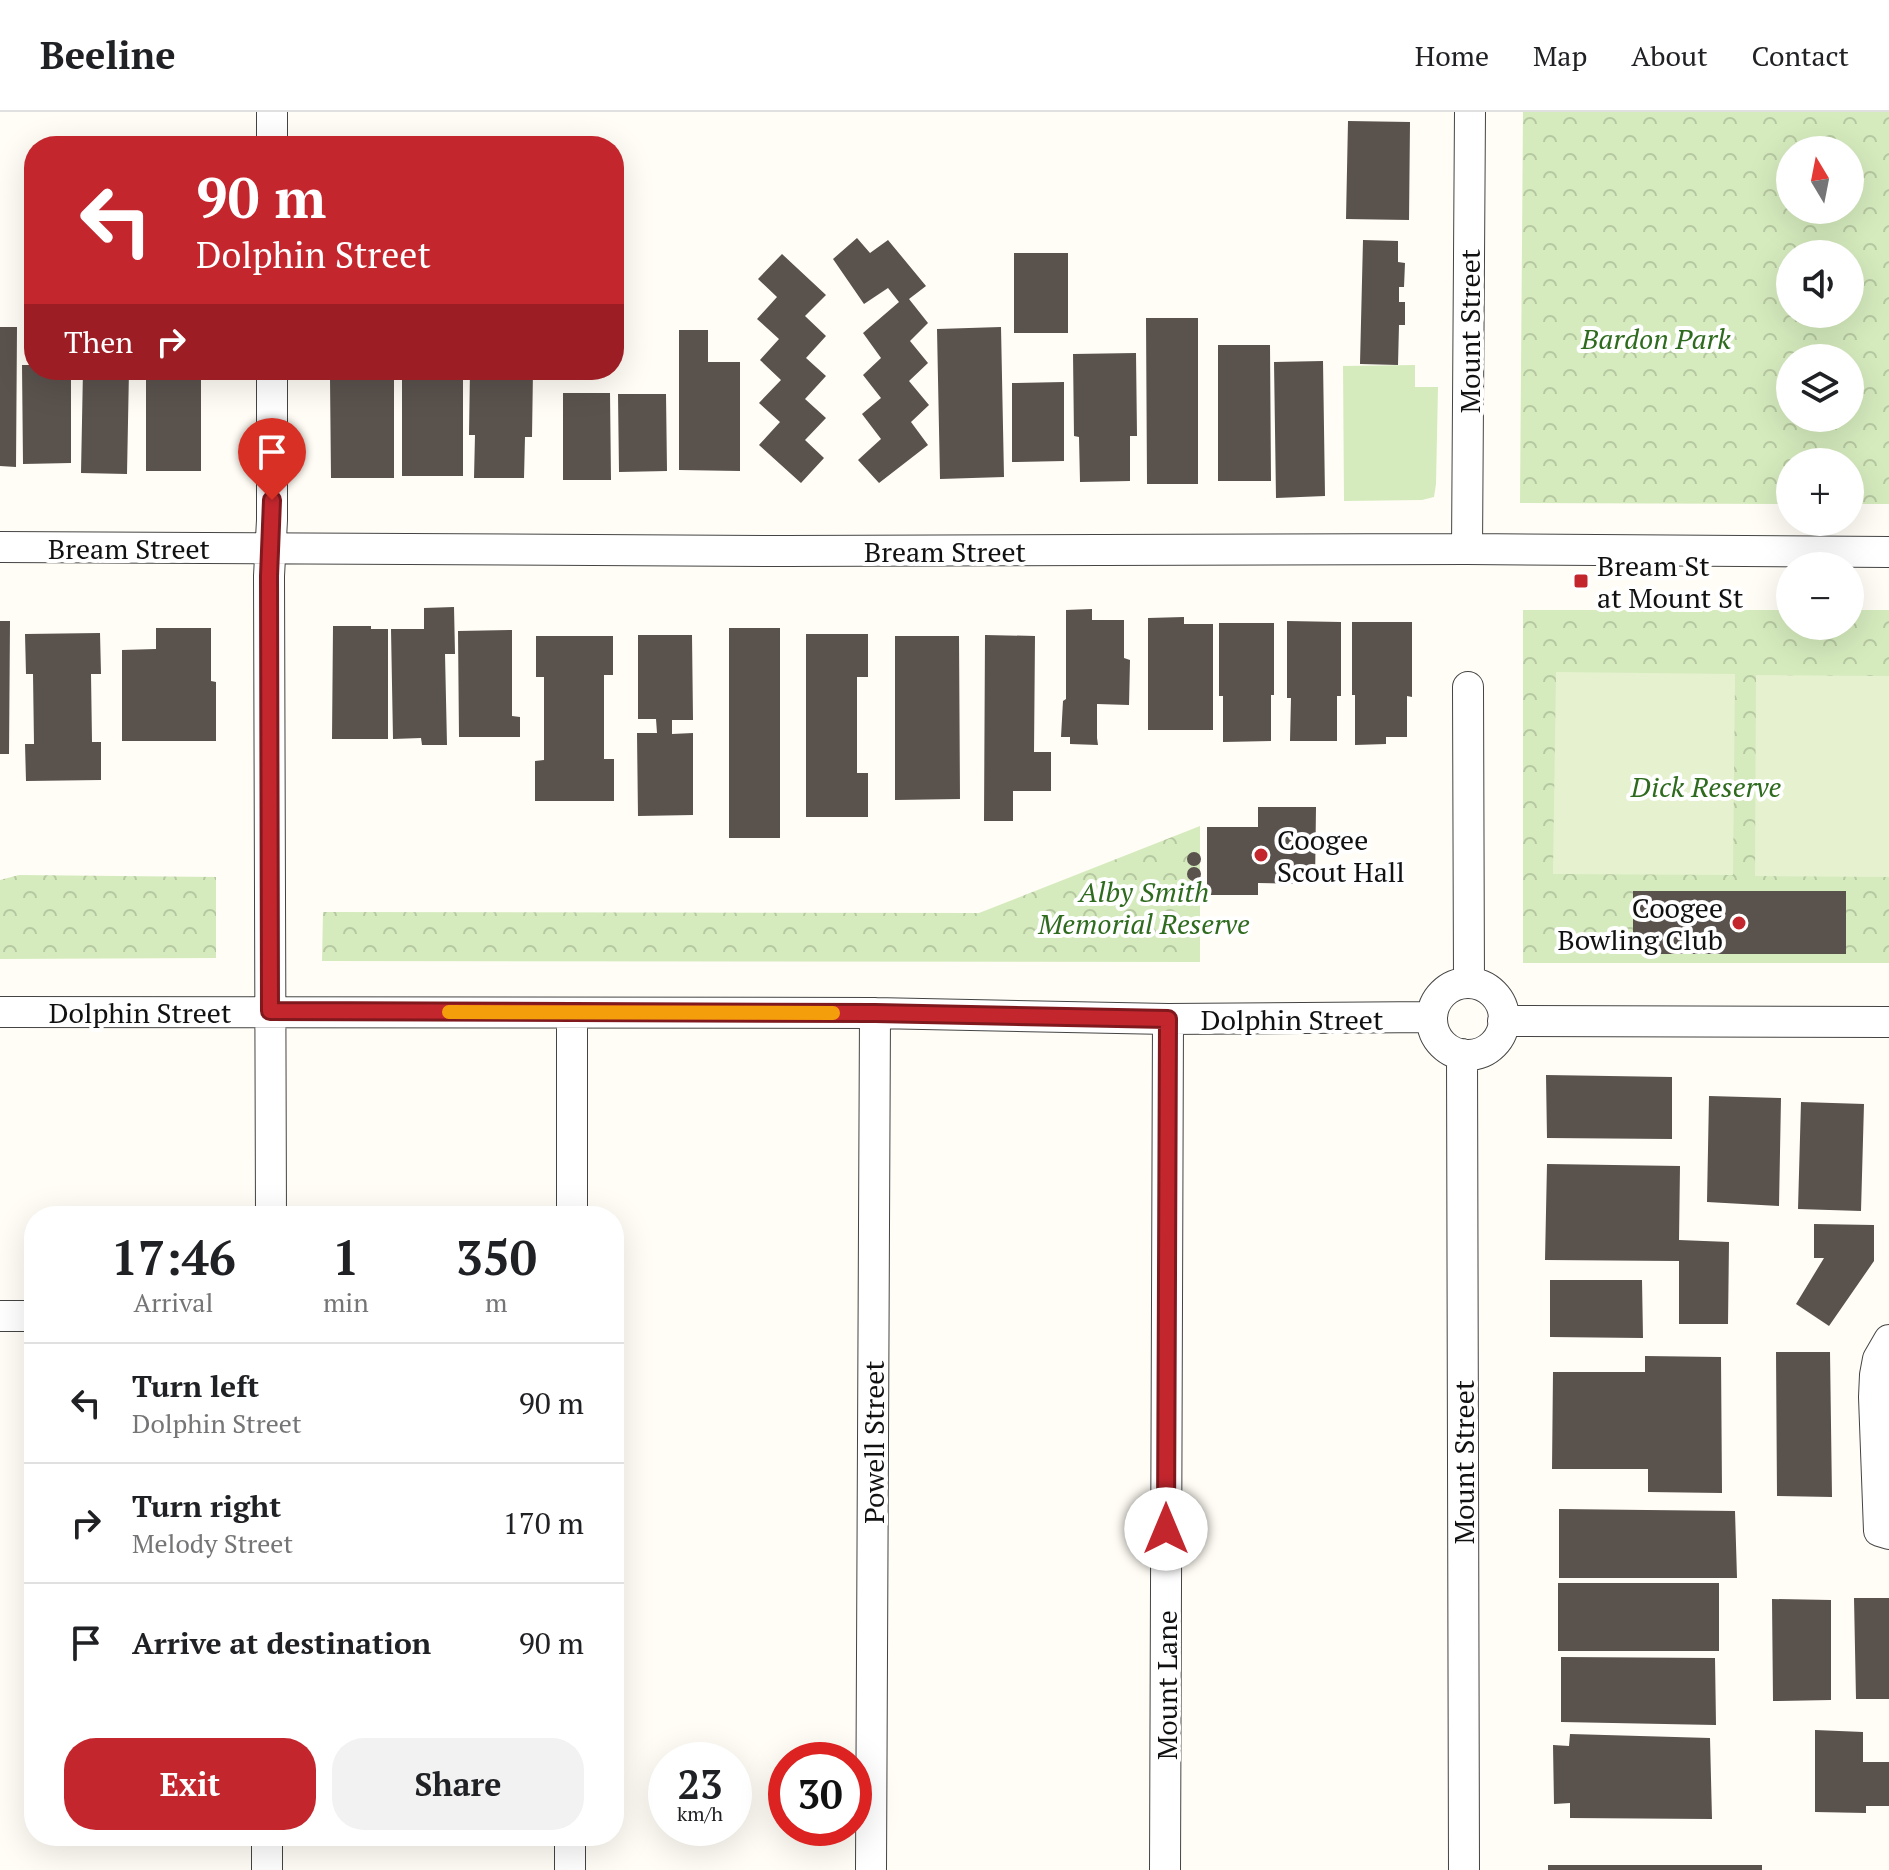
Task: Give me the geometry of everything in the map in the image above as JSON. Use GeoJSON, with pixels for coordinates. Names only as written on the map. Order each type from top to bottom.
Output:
{"type":"FeatureCollection","features":[{"type":"Feature","properties":{"kind":"street"},"geometry":{"type":"LineString","coordinates":[[272,112],[272,136]]}},
{"type":"Feature","properties":{"kind":"street","name":"Mount Street"},"geometry":{"type":"LineString","coordinates":[[1467,549],[1470,112]]}},
{"type":"Feature","properties":{"kind":"street"},"geometry":{"type":"LineString","coordinates":[[271,1206],[272,380]]}},
{"type":"Feature","properties":{"kind":"street","name":"Bream Street"},"geometry":{"type":"LineString","coordinates":[[0,547],[1889,552]]}},
{"type":"Feature","properties":{"kind":"street"},"geometry":{"type":"LineString","coordinates":[[1468,687],[1469,983]]}},
{"type":"Feature","properties":{"kind":"street"},"geometry":{"type":"LineString","coordinates":[[1469,983],[1483,987],[1494,995],[1501,1007],[1503,1021],[1501,1033],[1493,1045],[1482,1052],[1462,1054],[1455,1053],[1440,1042],[1433,1030],[1431,1017],[1435,1003],[1444,992],[1456,985],[1469,983]]}},
{"type":"Feature","properties":{"kind":"street","name":"Dolphin Street"},"geometry":{"type":"LineString","coordinates":[[0,1012],[875,1013],[1168,1019],[1431,1017]]}},
{"type":"Feature","properties":{"kind":"street"},"geometry":{"type":"LineString","coordinates":[[572,1013],[572,1206]]}},
{"type":"Feature","properties":{"kind":"street","name":"Powell Street"},"geometry":{"type":"LineString","coordinates":[[871,1870],[875,1013]]}},
{"type":"Feature","properties":{"kind":"street","name":"Mount Lane"},"geometry":{"type":"LineString","coordinates":[[1165,1870],[1168,1019]]}},
{"type":"Feature","properties":{"kind":"street"},"geometry":{"type":"LineString","coordinates":[[1503,1021],[1889,1022]]}},
{"type":"Feature","properties":{"kind":"street","name":"Mount Street"},"geometry":{"type":"LineString","coordinates":[[1462,1054],[1464,1870]]}},
{"type":"Feature","properties":{"kind":"street"},"geometry":{"type":"LineString","coordinates":[[0,1316],[24,1316]]}},
{"type":"Feature","properties":{"kind":"street"},"geometry":{"type":"LineString","coordinates":[[1889,1340],[1878,1359],[1874,1397],[1879,1531],[1889,1534]]}},
{"type":"Feature","properties":{"kind":"street"},"geometry":{"type":"LineString","coordinates":[[267,1846],[267,1870]]}},
{"type":"Feature","properties":{"kind":"street"},"geometry":{"type":"LineString","coordinates":[[570,1846],[570,1870]]}},
{"type":"Feature","properties":{"kind":"green space","name":"Bardon Park"},"geometry":{"type":"Polygon","coordinates":[[[1523,112],[1889,112],[1889,504],[1864,504],[1864,448],[1776,448],[1776,504],[1520,503],[1523,112]]]}},
{"type":"Feature","properties":{"kind":"green space"},"geometry":{"type":"Polygon","coordinates":[[[1415,365],[1415,387],[1438,387],[1434,497],[1422,500],[1344,501],[1343,366],[1415,365]]]}},
{"type":"Feature","properties":{"kind":"green space","name":"Dick Reserve"},"geometry":{"type":"Polygon","coordinates":[[[1523,610],[1776,610],[1776,640],[1864,640],[1864,610],[1889,610],[1889,963],[1523,963],[1523,610]]]}},
{"type":"Feature","properties":{"kind":"green space"},"geometry":{"type":"Polygon","coordinates":[[[1556,672],[1735,674],[1733,875],[1553,874],[1556,672]]]}},
{"type":"Feature","properties":{"kind":"green space"},"geometry":{"type":"Polygon","coordinates":[[[1756,675],[1889,676],[1889,877],[1755,876],[1756,675]]]}},
{"type":"Feature","properties":{"kind":"green space","name":"Alby Smith Memorial Reserve"},"geometry":{"type":"Polygon","coordinates":[[[1200,826],[1200,962],[322,961],[323,912],[979,913],[1200,826]]]}},
{"type":"Feature","properties":{"kind":"green space"},"geometry":{"type":"Polygon","coordinates":[[[19,875],[216,877],[216,958],[0,959],[0,880],[19,875]]]}},
{"type":"Feature","properties":{"kind":"building"},"geometry":{"type":"Polygon","coordinates":[[[1348,121],[1410,122],[1409,220],[1346,219],[1348,121]]]}},
{"type":"Feature","properties":{"kind":"building"},"geometry":{"type":"Polygon","coordinates":[[[857,238],[870,253],[888,240],[926,286],[909,299],[928,323],[910,341],[928,363],[909,381],[929,405],[911,422],[928,445],[879,483],[858,460],[881,439],[862,414],[881,398],[863,375],[881,358],[863,333],[899,302],[888,288],[864,304],[833,259],[857,238]]]}},
{"type":"Feature","properties":{"kind":"building"},"geometry":{"type":"Polygon","coordinates":[[[1363,240],[1398,241],[1398,262],[1405,263],[1404,287],[1399,287],[1399,302],[1405,302],[1405,325],[1399,325],[1398,365],[1360,364],[1363,240]]]}},
{"type":"Feature","properties":{"kind":"building"},"geometry":{"type":"Polygon","coordinates":[[[1014,253],[1068,253],[1068,333],[1014,333],[1014,253]]]}},
{"type":"Feature","properties":{"kind":"building"},"geometry":{"type":"Polygon","coordinates":[[[782,254],[826,295],[805,316],[826,336],[806,358],[826,376],[805,399],[826,418],[805,440],[824,458],[801,483],[759,445],[780,422],[759,403],[781,380],[760,360],[779,339],[757,319],[777,297],[758,279],[782,254]]]}},
{"type":"Feature","properties":{"kind":"building"},"geometry":{"type":"Polygon","coordinates":[[[1146,318],[1198,318],[1198,484],[1147,484],[1146,318]]]}},
{"type":"Feature","properties":{"kind":"building"},"geometry":{"type":"Polygon","coordinates":[[[0,327],[17,327],[16,467],[0,466],[0,327]]]}},
{"type":"Feature","properties":{"kind":"building"},"geometry":{"type":"Polygon","coordinates":[[[1001,327],[1004,477],[940,479],[937,329],[1001,327]]]}},
{"type":"Feature","properties":{"kind":"building"},"geometry":{"type":"Polygon","coordinates":[[[679,330],[708,330],[708,362],[740,362],[740,471],[679,470],[679,330]]]}},
{"type":"Feature","properties":{"kind":"building"},"geometry":{"type":"Polygon","coordinates":[[[1218,345],[1270,345],[1271,481],[1218,481],[1218,345]]]}},
{"type":"Feature","properties":{"kind":"building"},"geometry":{"type":"Polygon","coordinates":[[[1136,353],[1137,436],[1130,436],[1130,481],[1080,482],[1079,437],[1074,436],[1073,354],[1136,353]]]}},
{"type":"Feature","properties":{"kind":"building"},"geometry":{"type":"Polygon","coordinates":[[[1323,361],[1325,496],[1276,498],[1274,362],[1323,361]]]}},
{"type":"Feature","properties":{"kind":"building"},"geometry":{"type":"Polygon","coordinates":[[[24,365],[24,380],[71,380],[71,463],[23,464],[24,365]]]}},
{"type":"Feature","properties":{"kind":"building"},"geometry":{"type":"Polygon","coordinates":[[[83,380],[129,380],[127,474],[81,473],[83,380]]]}},
{"type":"Feature","properties":{"kind":"building"},"geometry":{"type":"Polygon","coordinates":[[[146,380],[201,380],[201,471],[146,471],[146,380]]]}},
{"type":"Feature","properties":{"kind":"building"},"geometry":{"type":"Polygon","coordinates":[[[330,380],[394,380],[394,478],[331,478],[330,380]]]}},
{"type":"Feature","properties":{"kind":"building"},"geometry":{"type":"Polygon","coordinates":[[[402,380],[463,380],[463,476],[402,476],[402,380]]]}},
{"type":"Feature","properties":{"kind":"building"},"geometry":{"type":"Polygon","coordinates":[[[470,380],[533,380],[532,437],[525,437],[524,478],[474,478],[475,435],[469,435],[470,380]]]}},
{"type":"Feature","properties":{"kind":"building"},"geometry":{"type":"Polygon","coordinates":[[[1064,382],[1064,461],[1012,462],[1012,383],[1064,382]]]}},
{"type":"Feature","properties":{"kind":"building"},"geometry":{"type":"Polygon","coordinates":[[[563,393],[610,393],[611,480],[563,480],[563,393]]]}},
{"type":"Feature","properties":{"kind":"building"},"geometry":{"type":"Polygon","coordinates":[[[618,394],[666,394],[667,471],[619,472],[618,394]]]}},
{"type":"Feature","properties":{"kind":"building"},"geometry":{"type":"Polygon","coordinates":[[[454,607],[455,654],[445,654],[447,745],[422,745],[421,738],[393,739],[391,629],[424,629],[424,608],[454,607]]]}},
{"type":"Feature","properties":{"kind":"building"},"geometry":{"type":"Polygon","coordinates":[[[1092,609],[1092,620],[1124,620],[1124,658],[1130,660],[1129,705],[1097,704],[1098,745],[1070,744],[1070,737],[1061,737],[1063,701],[1066,699],[1066,610],[1092,609]]]}},
{"type":"Feature","properties":{"kind":"building"},"geometry":{"type":"Polygon","coordinates":[[[1184,617],[1184,624],[1213,624],[1213,730],[1148,730],[1148,618],[1184,617]]]}},
{"type":"Feature","properties":{"kind":"building"},"geometry":{"type":"Polygon","coordinates":[[[0,621],[10,621],[9,754],[0,754],[0,621]]]}},
{"type":"Feature","properties":{"kind":"building"},"geometry":{"type":"Polygon","coordinates":[[[1287,621],[1341,622],[1341,696],[1337,696],[1337,741],[1290,741],[1287,621]]]}},
{"type":"Feature","properties":{"kind":"building"},"geometry":{"type":"Polygon","coordinates":[[[1352,622],[1412,622],[1412,697],[1407,696],[1407,737],[1386,737],[1386,744],[1355,745],[1352,622]]]}},
{"type":"Feature","properties":{"kind":"building"},"geometry":{"type":"Polygon","coordinates":[[[1219,623],[1274,623],[1271,741],[1223,742],[1223,696],[1219,696],[1219,623]]]}},
{"type":"Feature","properties":{"kind":"building"},"geometry":{"type":"Polygon","coordinates":[[[333,626],[388,629],[388,739],[332,739],[333,626]]]}},
{"type":"Feature","properties":{"kind":"building"},"geometry":{"type":"Polygon","coordinates":[[[156,628],[211,628],[211,681],[216,682],[216,741],[122,741],[122,650],[156,649],[156,628]]]}},
{"type":"Feature","properties":{"kind":"building"},"geometry":{"type":"Polygon","coordinates":[[[729,628],[780,628],[780,838],[729,838],[729,628]]]}},
{"type":"Feature","properties":{"kind":"building"},"geometry":{"type":"Polygon","coordinates":[[[512,630],[512,716],[520,717],[520,737],[459,737],[458,631],[512,630]]]}},
{"type":"Feature","properties":{"kind":"building"},"geometry":{"type":"Polygon","coordinates":[[[100,633],[101,674],[91,674],[92,742],[101,742],[101,780],[26,781],[25,744],[34,744],[33,674],[26,674],[25,634],[100,633]]]}},
{"type":"Feature","properties":{"kind":"building"},"geometry":{"type":"Polygon","coordinates":[[[806,634],[868,634],[868,677],[857,677],[857,773],[868,773],[868,817],[806,817],[806,634]]]}},
{"type":"Feature","properties":{"kind":"building"},"geometry":{"type":"Polygon","coordinates":[[[638,635],[692,635],[693,720],[672,720],[672,734],[693,733],[693,815],[638,816],[637,733],[657,733],[656,719],[638,719],[638,635]]]}},
{"type":"Feature","properties":{"kind":"building"},"geometry":{"type":"Polygon","coordinates":[[[985,635],[1035,636],[1034,752],[1051,752],[1051,791],[1013,791],[1013,821],[984,821],[985,635]]]}},
{"type":"Feature","properties":{"kind":"building"},"geometry":{"type":"Polygon","coordinates":[[[536,636],[613,636],[613,675],[604,675],[604,759],[614,759],[614,801],[535,801],[535,761],[544,760],[544,677],[536,677],[536,636]]]}},
{"type":"Feature","properties":{"kind":"building"},"geometry":{"type":"Polygon","coordinates":[[[895,636],[959,636],[960,799],[895,800],[895,636]]]}},
{"type":"Feature","properties":{"kind":"building","name":"Coogee Scout Hall"},"geometry":{"type":"Polygon","coordinates":[[[1258,807],[1316,807],[1315,884],[1258,883],[1258,895],[1207,895],[1207,827],[1258,827],[1258,807]]]}},
{"type":"Feature","properties":{"kind":"building"},"geometry":{"type":"Polygon","coordinates":[[[1194,852],[1201,859],[1194,866],[1187,859],[1194,852]]]}},
{"type":"Feature","properties":{"kind":"building"},"geometry":{"type":"Polygon","coordinates":[[[1194,867],[1201,874],[1194,881],[1187,874],[1194,867]]]}},
{"type":"Feature","properties":{"kind":"building"},"geometry":{"type":"Polygon","coordinates":[[[1195,881],[1202,888],[1195,895],[1188,888],[1195,881]]]}},
{"type":"Feature","properties":{"kind":"building","name":"Coogee Bowling Club"},"geometry":{"type":"Polygon","coordinates":[[[1633,891],[1846,891],[1846,954],[1633,954],[1633,891]]]}},
{"type":"Feature","properties":{"kind":"building"},"geometry":{"type":"Polygon","coordinates":[[[1546,1075],[1672,1077],[1672,1139],[1547,1138],[1546,1075]]]}},
{"type":"Feature","properties":{"kind":"building"},"geometry":{"type":"Polygon","coordinates":[[[1709,1096],[1781,1098],[1779,1206],[1707,1202],[1709,1096]]]}},
{"type":"Feature","properties":{"kind":"building"},"geometry":{"type":"Polygon","coordinates":[[[1801,1102],[1864,1104],[1861,1211],[1798,1209],[1801,1102]]]}},
{"type":"Feature","properties":{"kind":"building"},"geometry":{"type":"Polygon","coordinates":[[[1547,1164],[1680,1166],[1679,1240],[1729,1242],[1728,1324],[1679,1324],[1679,1261],[1545,1260],[1547,1164]]]}},
{"type":"Feature","properties":{"kind":"building"},"geometry":{"type":"Polygon","coordinates":[[[1814,1224],[1874,1225],[1874,1261],[1829,1326],[1796,1304],[1824,1258],[1814,1258],[1814,1224]]]}},
{"type":"Feature","properties":{"kind":"building"},"geometry":{"type":"Polygon","coordinates":[[[1550,1280],[1642,1280],[1643,1338],[1550,1337],[1550,1280]]]}},
{"type":"Feature","properties":{"kind":"building"},"geometry":{"type":"Polygon","coordinates":[[[1776,1352],[1830,1352],[1832,1497],[1777,1496],[1776,1352]]]}},
{"type":"Feature","properties":{"kind":"building"},"geometry":{"type":"Polygon","coordinates":[[[1645,1356],[1721,1357],[1722,1493],[1648,1492],[1648,1469],[1552,1469],[1553,1372],[1645,1372],[1645,1356]]]}},
{"type":"Feature","properties":{"kind":"building"},"geometry":{"type":"Polygon","coordinates":[[[1559,1509],[1735,1511],[1737,1578],[1559,1578],[1559,1509]]]}},
{"type":"Feature","properties":{"kind":"building"},"geometry":{"type":"Polygon","coordinates":[[[1558,1583],[1719,1583],[1719,1651],[1558,1651],[1558,1583]]]}},
{"type":"Feature","properties":{"kind":"building"},"geometry":{"type":"Polygon","coordinates":[[[1854,1598],[1889,1598],[1889,1699],[1856,1699],[1854,1598]]]}},
{"type":"Feature","properties":{"kind":"building"},"geometry":{"type":"Polygon","coordinates":[[[1772,1599],[1831,1600],[1831,1700],[1773,1701],[1772,1599]]]}},
{"type":"Feature","properties":{"kind":"building"},"geometry":{"type":"Polygon","coordinates":[[[1561,1657],[1715,1658],[1716,1725],[1561,1722],[1561,1657]]]}},
{"type":"Feature","properties":{"kind":"building"},"geometry":{"type":"Polygon","coordinates":[[[1815,1730],[1863,1732],[1863,1762],[1889,1762],[1889,1806],[1866,1806],[1866,1813],[1815,1812],[1815,1730]]]}},
{"type":"Feature","properties":{"kind":"building"},"geometry":{"type":"Polygon","coordinates":[[[1570,1734],[1710,1738],[1712,1819],[1570,1818],[1570,1803],[1554,1804],[1553,1745],[1569,1746],[1570,1734]]]}},
{"type":"Feature","properties":{"kind":"building"},"geometry":{"type":"Polygon","coordinates":[[[1548,1865],[1762,1865],[1762,1870],[1548,1870],[1548,1865]]]}},
{"type":"Feature","properties":{"kind":"slow traffic"},"geometry":{"type":"LineString","coordinates":[[449,1012],[833,1013]]}},
{"type":"Feature","properties":{"kind":"place","name":"Bream St at Mount St"},"geometry":{"type":"Point","coordinates":[1581,581]}},
{"type":"Feature","properties":{"kind":"place","name":"Coogee Scout Hall"},"geometry":{"type":"Point","coordinates":[1261,855]}},
{"type":"Feature","properties":{"kind":"place","name":"Coogee Bowling Club"},"geometry":{"type":"Point","coordinates":[1739,923]}},
{"type":"Feature","properties":{"kind":"route"},"geometry":{"type":"LineString","coordinates":[[272,500],[269,576],[270,1011],[875,1013],[1168,1019],[1166,1529]]}}]}
